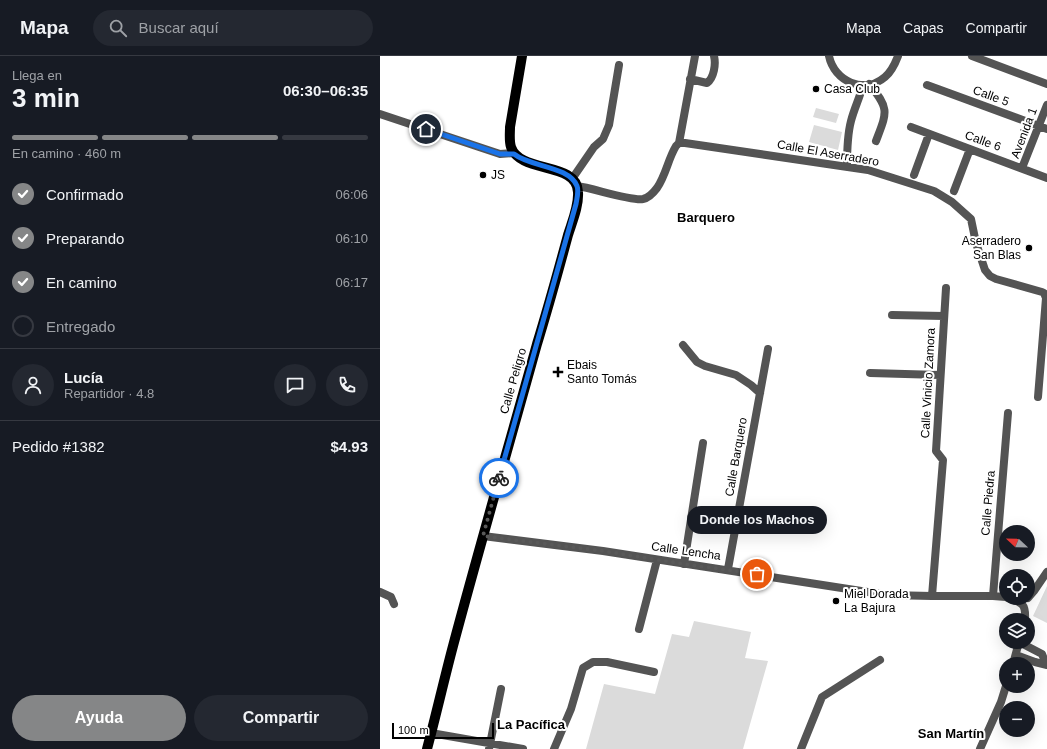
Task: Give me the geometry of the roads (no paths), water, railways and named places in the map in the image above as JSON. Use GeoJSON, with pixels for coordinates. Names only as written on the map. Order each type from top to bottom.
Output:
{"type":"FeatureCollection","features":[{"type":"Feature","properties":{"kind":"main road"},"geometry":{"type":"LineString","coordinates":[[522,56],[509,137],[511,147],[514,154],[520,159],[558,171],[575,182]]}},
{"type":"Feature","properties":{"kind":"main road","name":"Calle Peligro"},"geometry":{"type":"LineString","coordinates":[[427,749],[483,536],[576,204],[578,192],[575,182]]}},
{"type":"Feature","properties":{"kind":"street"},"geometry":{"type":"LineString","coordinates":[[619,65],[609,125],[603,139],[594,147],[575,182],[587,187],[636,199],[644,199],[657,188],[666,171],[673,150],[679,143],[695,56]]}},
{"type":"Feature","properties":{"kind":"street"},"geometry":{"type":"LineString","coordinates":[[690,79],[707,83],[710,82],[715,62],[714,56]]}},
{"type":"Feature","properties":{"kind":"street"},"geometry":{"type":"LineString","coordinates":[[829,56],[831,65],[835,72],[842,78],[855,84],[866,85],[884,78],[895,65],[898,56]]}},
{"type":"Feature","properties":{"kind":"street"},"geometry":{"type":"LineString","coordinates":[[972,56],[1047,84]]}},
{"type":"Feature","properties":{"kind":"street"},"geometry":{"type":"LineString","coordinates":[[866,85],[884,104],[886,110],[876,142]]}},
{"type":"Feature","properties":{"kind":"street"},"geometry":{"type":"LineString","coordinates":[[847,167],[848,135],[851,120],[866,85]]}},
{"type":"Feature","properties":{"kind":"street","name":"Calle 5"},"geometry":{"type":"LineString","coordinates":[[927,85],[1043,128]]}},
{"type":"Feature","properties":{"kind":"street","name":"Avenida 1"},"geometry":{"type":"LineString","coordinates":[[1022,168],[1043,128],[1047,106]]}},
{"type":"Feature","properties":{"kind":"street"},"geometry":{"type":"LineString","coordinates":[[380,114],[500,154],[514,154]]}},
{"type":"Feature","properties":{"kind":"street","name":"Calle 6"},"geometry":{"type":"LineString","coordinates":[[911,127],[1047,178]]}},
{"type":"Feature","properties":{"kind":"street"},"geometry":{"type":"LineString","coordinates":[[914,175],[929,134]]}},
{"type":"Feature","properties":{"kind":"street","name":"Calle El Aserradero"},"geometry":{"type":"LineString","coordinates":[[679,143],[868,170],[934,191],[952,202],[971,219],[980,256],[985,270],[990,276],[1044,293],[1046,298],[1038,397]]}},
{"type":"Feature","properties":{"kind":"street"},"geometry":{"type":"LineString","coordinates":[[954,191],[970,149]]}},
{"type":"Feature","properties":{"kind":"street","name":"Calle Vinicio Zamora"},"geometry":{"type":"LineString","coordinates":[[932,596],[943,460],[936,451],[946,288]]}},
{"type":"Feature","properties":{"kind":"street"},"geometry":{"type":"LineString","coordinates":[[892,315],[944,316]]}},
{"type":"Feature","properties":{"kind":"street"},"geometry":{"type":"LineString","coordinates":[[683,345],[697,362],[743,379],[760,394]]}},
{"type":"Feature","properties":{"kind":"street","name":"Calle Barquero"},"geometry":{"type":"LineString","coordinates":[[728,569],[768,349]]}},
{"type":"Feature","properties":{"kind":"street"},"geometry":{"type":"LineString","coordinates":[[870,373],[940,375]]}},
{"type":"Feature","properties":{"kind":"street","name":"Calle Piedra"},"geometry":{"type":"LineString","coordinates":[[992,596],[1008,413]]}},
{"type":"Feature","properties":{"kind":"street"},"geometry":{"type":"LineString","coordinates":[[684,564],[703,442]]}},
{"type":"Feature","properties":{"kind":"street","name":"Calle Lencha"},"geometry":{"type":"LineString","coordinates":[[483,536],[603,551],[887,594],[999,597]]}},
{"type":"Feature","properties":{"kind":"street"},"geometry":{"type":"LineString","coordinates":[[639,629],[657,560]]}},
{"type":"Feature","properties":{"kind":"street"},"geometry":{"type":"LineString","coordinates":[[1035,590],[1047,572]]}},
{"type":"Feature","properties":{"kind":"street"},"geometry":{"type":"LineString","coordinates":[[380,592],[391,597],[394,604]]}},
{"type":"Feature","properties":{"kind":"street"},"geometry":{"type":"LineString","coordinates":[[1017,649],[1016,655],[1047,665]]}},
{"type":"Feature","properties":{"kind":"street"},"geometry":{"type":"LineString","coordinates":[[1032,649],[1042,654],[1047,665]]}},
{"type":"Feature","properties":{"kind":"street"},"geometry":{"type":"LineString","coordinates":[[801,749],[822,697],[880,660]]}},
{"type":"Feature","properties":{"kind":"street"},"geometry":{"type":"LineString","coordinates":[[554,749],[571,709],[583,668],[593,662],[607,662],[654,672]]}},
{"type":"Feature","properties":{"kind":"street"},"geometry":{"type":"LineString","coordinates":[[489,746],[501,690]]}},
{"type":"Feature","properties":{"kind":"street"},"geometry":{"type":"LineString","coordinates":[[980,749],[1004,693]]}},
{"type":"Feature","properties":{"kind":"street"},"geometry":{"type":"LineString","coordinates":[[431,733],[489,746],[522,749]]}},
{"type":"Feature","properties":{"kind":"place","name":"Casa Club"},"geometry":{"type":"Point","coordinates":[816,89]}},
{"type":"Feature","properties":{"kind":"place","name":"JS"},"geometry":{"type":"Point","coordinates":[483,175]}},
{"type":"Feature","properties":{"kind":"place","name":"Aserradero San Blas"},"geometry":{"type":"Point","coordinates":[1029,248]}},
{"type":"Feature","properties":{"kind":"place","name":"Ebais Santo Tomás"},"geometry":{"type":"Point","coordinates":[558,372]}},
{"type":"Feature","properties":{"kind":"place","name":"Donde los Machos"},"geometry":{"type":"Point","coordinates":[757,574]}},
{"type":"Feature","properties":{"kind":"place","name":"Miel Dorada La Bajura"},"geometry":{"type":"Point","coordinates":[836,601]}},
{"type":"Feature","properties":{"kind":"district","name":"Barquero"},"geometry":{"type":"Point","coordinates":[706,217]}},
{"type":"Feature","properties":{"kind":"district","name":"La Pacífica"},"geometry":{"type":"Point","coordinates":[531,724]}},
{"type":"Feature","properties":{"kind":"district","name":"San Martín"},"geometry":{"type":"Point","coordinates":[951,733]}}]}
